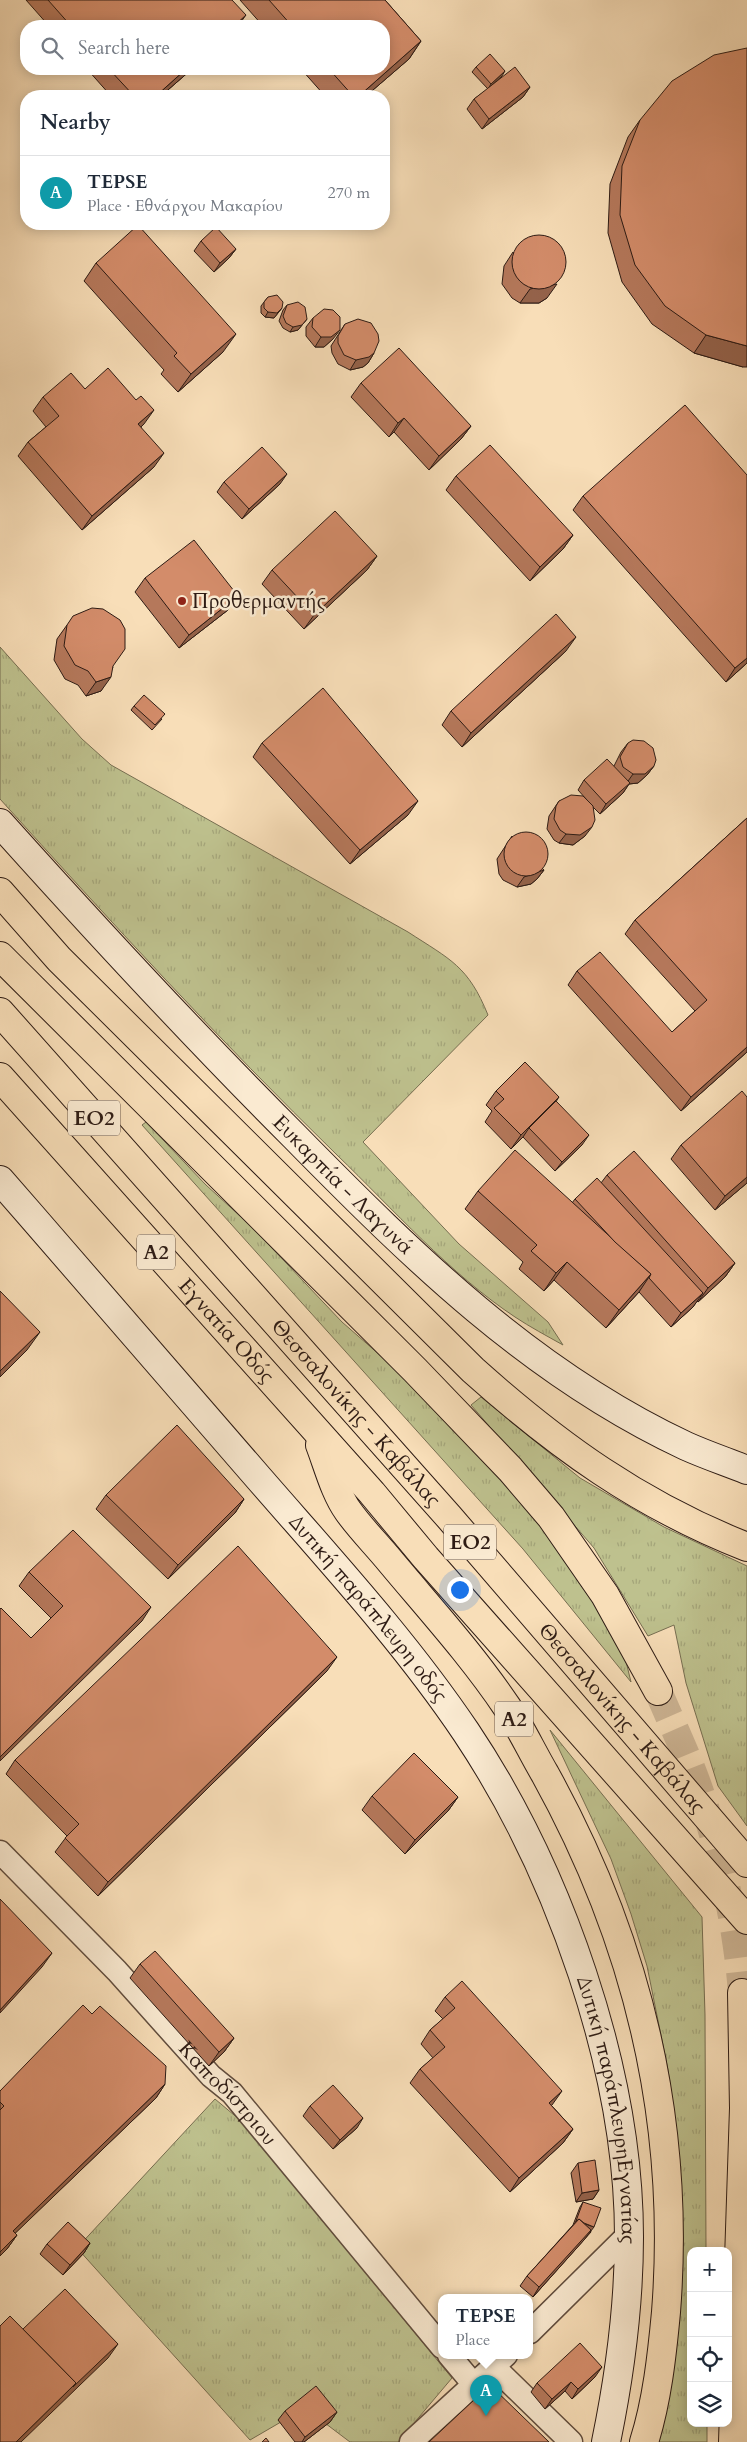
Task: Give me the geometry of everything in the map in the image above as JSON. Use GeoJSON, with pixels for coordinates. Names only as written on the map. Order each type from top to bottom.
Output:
{"type":"FeatureCollection","features":[{"type":"Feature","properties":{"kind":"highway"},"geometry":{"type":"LineString","coordinates":[[0,892],[66,966],[473,1370],[528,1418],[573,1453],[660,1508],[707,1532],[747,1548]]}},
{"type":"Feature","properties":{"kind":"highway"},"geometry":{"type":"LineString","coordinates":[[0,956],[415,1370],[510,1469],[551,1517],[605,1594],[658,1691]]}},
{"type":"Feature","properties":{"kind":"highway","name":"Θεσσαλονίκης - Καβάλας"},"geometry":{"type":"LineString","coordinates":[[0,1012],[449,1517],[747,1863]]}},
{"type":"Feature","properties":{"kind":"highway","name":"Εγνατία Οδός"},"geometry":{"type":"LineString","coordinates":[[0,1077],[312,1428]]}},
{"type":"Feature","properties":{"kind":"highway","name":"Θεσσαλονίκης - Καβάλας"},"geometry":{"type":"LineString","coordinates":[[312,1428],[747,1920]]}},
{"type":"Feature","properties":{"kind":"highway","name":"Α2"},"geometry":{"type":"LineString","coordinates":[[312,1428],[346,1508],[470,1656],[508,1709],[562,1805],[581,1845],[624,1958],[652,2056],[664,2127],[669,2198],[668,2277],[663,2340],[644,2442]]}},
{"type":"Feature","properties":{"kind":"highway"},"geometry":{"type":"LineString","coordinates":[[733,2442],[744,2108],[742,1992]]}},
{"type":"Feature","properties":{"kind":"highway"},"geometry":{"type":"LineString","coordinates":[[742,2442],[747,2435]]}},
{"type":"Feature","properties":{"kind":"street","name":"Ευκαρπία - Λαγυνά"},"geometry":{"type":"LineString","coordinates":[[0,822],[181,1021],[383,1227],[463,1300],[543,1361],[612,1406],[688,1447],[747,1470]]}},
{"type":"Feature","properties":{"kind":"street","name":"Δυτική παράπλευρη οδός"},"geometry":{"type":"LineString","coordinates":[[0,1180],[371,1608],[442,1698],[494,1777],[522,1828]]}},
{"type":"Feature","properties":{"kind":"street","name":"Δυτική παράπλευρηΕγνατίας"},"geometry":{"type":"LineString","coordinates":[[522,1828],[562,1918],[597,2026],[622,2148],[629,2234],[626,2314],[606,2442]]}},
{"type":"Feature","properties":{"kind":"street","name":"Καποδίστριου"},"geometry":{"type":"LineString","coordinates":[[0,1852],[117,1971],[211,2076],[232,2093],[438,2342]]}},
{"type":"Feature","properties":{"kind":"street"},"geometry":{"type":"LineString","coordinates":[[533,2329],[629,2234]]}},
{"type":"Feature","properties":{"kind":"street"},"geometry":{"type":"LineString","coordinates":[[452,2359],[475,2386]]}},
{"type":"Feature","properties":{"kind":"street"},"geometry":{"type":"LineString","coordinates":[[411,2442],[475,2386],[500,2361],[571,2442]]}},
{"type":"Feature","properties":{"kind":"green space"},"geometry":{"type":"Polygon","coordinates":[[[0,647],[82,739],[111,765],[408,932],[447,958],[465,975],[473,985],[488,1015],[363,1142],[459,1244],[548,1322],[563,1345],[521,1321],[491,1300],[423,1240],[293,1112],[208,1024],[0,799],[0,647]]]}},
{"type":"Feature","properties":{"kind":"green space"},"geometry":{"type":"Polygon","coordinates":[[[146,1122],[206,1185],[252,1227],[342,1322],[405,1377],[491,1465],[538,1520],[620,1637],[631,1682],[523,1549],[142,1125],[146,1122]]]}},
{"type":"Feature","properties":{"kind":"green space"},"geometry":{"type":"Polygon","coordinates":[[[481,1397],[580,1478],[664,1527],[747,1566],[747,1826],[718,1786],[686,1683],[674,1625],[648,1636],[594,1548],[471,1405],[481,1397]]]}},
{"type":"Feature","properties":{"kind":"green space"},"geometry":{"type":"Polygon","coordinates":[[[550,1730],[702,1917],[705,2015],[706,2247],[687,2247],[687,2427],[707,2427],[707,2442],[652,2442],[680,2183],[676,2127],[668,2070],[647,1966],[611,1859],[550,1730]]]}},
{"type":"Feature","properties":{"kind":"green space"},"geometry":{"type":"Polygon","coordinates":[[[215,2099],[240,2120],[452,2378],[398,2442],[350,2442],[305,2408],[250,2440],[77,2248],[215,2099]]]}},
{"type":"Feature","properties":{"kind":"building"},"geometry":{"type":"Polygon","coordinates":[[[48,0],[232,0],[246,15],[241,20],[66,20],[48,0]]]}},
{"type":"Feature","properties":{"kind":"building"},"geometry":{"type":"Polygon","coordinates":[[[269,0],[385,0],[421,41],[390,68],[390,20],[287,20],[269,0]]]}},
{"type":"Feature","properties":{"kind":"building"},"geometry":{"type":"Polygon","coordinates":[[[747,48],[747,346],[706,335],[665,306],[635,265],[620,215],[622,166],[640,120],[672,81],[714,55],[747,48]]]}},
{"type":"Feature","properties":{"kind":"building"},"geometry":{"type":"Polygon","coordinates":[[[490,54],[505,71],[491,84],[476,67],[490,54]]]}},
{"type":"Feature","properties":{"kind":"building"},"geometry":{"type":"Polygon","coordinates":[[[515,67],[530,87],[489,119],[474,99],[515,67]]]}},
{"type":"Feature","properties":{"kind":"building"},"geometry":{"type":"Polygon","coordinates":[[[115,75],[179,75],[163,90],[128,90],[115,75]]]}},
{"type":"Feature","properties":{"kind":"building"},"geometry":{"type":"Polygon","coordinates":[[[334,75],[383,75],[366,90],[348,90],[334,75]]]}},
{"type":"Feature","properties":{"kind":"building"},"geometry":{"type":"Polygon","coordinates":[[[132,230],[142,230],[236,334],[191,374],[174,356],[177,353],[96,263],[132,230]]]}},
{"type":"Feature","properties":{"kind":"building"},"geometry":{"type":"Polygon","coordinates":[[[213,230],[219,230],[236,249],[220,263],[201,241],[213,230]]]}},
{"type":"Feature","properties":{"kind":"building"},"geometry":{"type":"Polygon","coordinates":[[[534,235],[544,235],[554,239],[562,247],[566,262],[562,277],[554,285],[544,289],[534,289],[524,285],[516,277],[512,267],[512,257],[516,247],[524,239],[534,235]]]}},
{"type":"Feature","properties":{"kind":"building"},"geometry":{"type":"Polygon","coordinates":[[[277,295],[283,302],[282,308],[277,313],[268,312],[264,308],[264,302],[268,297],[277,295]]]}},
{"type":"Feature","properties":{"kind":"building"},"geometry":{"type":"Polygon","coordinates":[[[298,302],[305,307],[307,319],[302,325],[293,327],[286,323],[283,316],[287,305],[298,302]]]}},
{"type":"Feature","properties":{"kind":"building"},"geometry":{"type":"Polygon","coordinates":[[[324,309],[333,310],[340,317],[340,330],[331,337],[321,337],[312,327],[313,318],[324,309]]]}},
{"type":"Feature","properties":{"kind":"building"},"geometry":{"type":"Polygon","coordinates":[[[358,319],[371,323],[378,334],[379,341],[374,353],[369,357],[356,360],[344,355],[338,343],[338,336],[345,324],[358,319]]]}},
{"type":"Feature","properties":{"kind":"building"},"geometry":{"type":"Polygon","coordinates":[[[399,348],[471,426],[439,456],[404,418],[398,423],[361,383],[399,348]]]}},
{"type":"Feature","properties":{"kind":"building"},"geometry":{"type":"Polygon","coordinates":[[[108,368],[136,400],[141,396],[154,410],[138,424],[164,453],[92,516],[28,442],[59,416],[43,397],[71,373],[85,389],[108,368]]]}},
{"type":"Feature","properties":{"kind":"building"},"geometry":{"type":"Polygon","coordinates":[[[685,405],[747,475],[747,658],[735,668],[583,496],[685,405]]]}},
{"type":"Feature","properties":{"kind":"building"},"geometry":{"type":"Polygon","coordinates":[[[490,445],[573,535],[540,567],[456,476],[490,445]]]}},
{"type":"Feature","properties":{"kind":"building"},"geometry":{"type":"Polygon","coordinates":[[[262,447],[287,474],[249,509],[224,482],[262,447]]]}},
{"type":"Feature","properties":{"kind":"building"},"geometry":{"type":"Polygon","coordinates":[[[335,511],[377,556],[314,615],[272,570],[335,511]]]}},
{"type":"Feature","properties":{"kind":"building","name":"Προθερμαντής"},"geometry":{"type":"Polygon","coordinates":[[[194,540],[238,596],[189,635],[145,578],[194,540]]]}},
{"type":"Feature","properties":{"kind":"building"},"geometry":{"type":"Polygon","coordinates":[[[92,608],[103,609],[120,620],[125,629],[125,649],[113,666],[111,677],[96,682],[88,671],[75,665],[64,646],[67,625],[73,616],[92,608]]]}},
{"type":"Feature","properties":{"kind":"building"},"geometry":{"type":"Polygon","coordinates":[[[556,614],[576,637],[471,733],[451,711],[556,614]]]}},
{"type":"Feature","properties":{"kind":"building"},"geometry":{"type":"Polygon","coordinates":[[[323,688],[418,801],[360,850],[262,743],[323,688]]]}},
{"type":"Feature","properties":{"kind":"building"},"geometry":{"type":"Polygon","coordinates":[[[144,695],[165,714],[155,725],[134,706],[144,695]]]}},
{"type":"Feature","properties":{"kind":"building"},"geometry":{"type":"Polygon","coordinates":[[[633,740],[644,741],[653,748],[656,760],[654,766],[645,774],[633,774],[623,767],[620,757],[628,743],[633,740]]]}},
{"type":"Feature","properties":{"kind":"building"},"geometry":{"type":"Polygon","coordinates":[[[607,759],[630,783],[606,804],[584,780],[607,759]]]}},
{"type":"Feature","properties":{"kind":"building"},"geometry":{"type":"Polygon","coordinates":[[[571,795],[583,796],[593,806],[595,820],[592,827],[580,835],[566,834],[560,830],[554,819],[556,806],[559,801],[571,795]]]}},
{"type":"Feature","properties":{"kind":"building"},"geometry":{"type":"Polygon","coordinates":[[[747,818],[747,1047],[691,1097],[577,971],[600,952],[672,1032],[707,1000],[635,920],[747,818]]]}},
{"type":"Feature","properties":{"kind":"building"},"geometry":{"type":"Polygon","coordinates":[[[530,832],[542,838],[547,845],[547,863],[542,870],[535,875],[522,876],[510,870],[505,863],[504,850],[510,838],[517,833],[530,832]]]}},
{"type":"Feature","properties":{"kind":"building"},"geometry":{"type":"Polygon","coordinates":[[[525,1062],[559,1097],[521,1135],[494,1108],[504,1099],[496,1091],[525,1062]]]}},
{"type":"Feature","properties":{"kind":"building"},"geometry":{"type":"Polygon","coordinates":[[[742,1091],[747,1097],[747,1177],[725,1196],[681,1145],[742,1091]]]}},
{"type":"Feature","properties":{"kind":"building"},"geometry":{"type":"Polygon","coordinates":[[[556,1101],[589,1135],[562,1162],[529,1128],[556,1101]]]}},
{"type":"Feature","properties":{"kind":"building"},"geometry":{"type":"Polygon","coordinates":[[[515,1150],[651,1274],[619,1310],[567,1262],[556,1273],[531,1251],[537,1245],[478,1191],[515,1150]]]}},
{"type":"Feature","properties":{"kind":"building"},"geometry":{"type":"Polygon","coordinates":[[[634,1151],[735,1263],[708,1288],[607,1175],[634,1151]]]}},
{"type":"Feature","properties":{"kind":"building"},"geometry":{"type":"Polygon","coordinates":[[[597,1178],[703,1293],[681,1313],[649,1278],[651,1274],[615,1242],[575,1199],[597,1178]]]}},
{"type":"Feature","properties":{"kind":"building"},"geometry":{"type":"Polygon","coordinates":[[[0,1291],[40,1332],[0,1371],[0,1291]]]}},
{"type":"Feature","properties":{"kind":"building"},"geometry":{"type":"Polygon","coordinates":[[[177,1425],[244,1499],[178,1565],[106,1495],[177,1425]]]}},
{"type":"Feature","properties":{"kind":"building"},"geometry":{"type":"Polygon","coordinates":[[[73,1530],[151,1607],[0,1757],[0,1609],[31,1638],[63,1606],[29,1572],[73,1530]]]}},
{"type":"Feature","properties":{"kind":"building"},"geometry":{"type":"Polygon","coordinates":[[[238,1546],[337,1657],[108,1882],[65,1838],[79,1824],[15,1760],[238,1546]]]}},
{"type":"Feature","properties":{"kind":"building"},"geometry":{"type":"Polygon","coordinates":[[[414,1753],[458,1797],[415,1840],[372,1796],[414,1753]]]}},
{"type":"Feature","properties":{"kind":"building"},"geometry":{"type":"Polygon","coordinates":[[[0,1899],[52,1953],[0,2010],[0,1899]]]}},
{"type":"Feature","properties":{"kind":"building"},"geometry":{"type":"Polygon","coordinates":[[[155,1951],[234,2038],[219,2052],[140,1964],[155,1951]]]}},
{"type":"Feature","properties":{"kind":"building"},"geometry":{"type":"Polygon","coordinates":[[[462,1981],[562,2091],[549,2103],[573,2129],[519,2178],[420,2069],[445,2047],[430,2030],[455,2008],[445,1997],[462,1981]]]}},
{"type":"Feature","properties":{"kind":"building"},"geometry":{"type":"Polygon","coordinates":[[[83,2005],[92,2014],[100,2006],[166,2066],[165,2084],[13,2231],[17,2235],[0,2252],[0,2110],[4,2106],[0,2102],[0,2091],[83,2005]]]}},
{"type":"Feature","properties":{"kind":"building"},"geometry":{"type":"Polygon","coordinates":[[[333,2085],[363,2118],[340,2140],[310,2106],[333,2085]]]}},
{"type":"Feature","properties":{"kind":"building"},"geometry":{"type":"Polygon","coordinates":[[[595,2160],[599,2190],[582,2193],[578,2163],[595,2160]]]}},
{"type":"Feature","properties":{"kind":"building"},"geometry":{"type":"Polygon","coordinates":[[[583,2202],[601,2208],[594,2227],[579,2219],[576,2221],[583,2202]]]}},
{"type":"Feature","properties":{"kind":"building"},"geometry":{"type":"Polygon","coordinates":[[[579,2219],[591,2230],[539,2287],[527,2276],[579,2219]]]}},
{"type":"Feature","properties":{"kind":"building"},"geometry":{"type":"Polygon","coordinates":[[[68,2222],[90,2243],[70,2265],[47,2244],[68,2222]]]}},
{"type":"Feature","properties":{"kind":"building"},"geometry":{"type":"Polygon","coordinates":[[[65,2289],[118,2344],[73,2387],[76,2383],[23,2329],[65,2289]]]}},
{"type":"Feature","properties":{"kind":"building"},"geometry":{"type":"Polygon","coordinates":[[[10,2316],[76,2383],[16,2442],[0,2442],[0,2326],[10,2316]]]}},
{"type":"Feature","properties":{"kind":"building"},"geometry":{"type":"Polygon","coordinates":[[[580,2343],[602,2367],[578,2389],[571,2382],[552,2399],[537,2383],[580,2343]]]}},
{"type":"Feature","properties":{"kind":"building"},"geometry":{"type":"Polygon","coordinates":[[[490,2385],[549,2442],[429,2442],[490,2385]]]}},
{"type":"Feature","properties":{"kind":"building"},"geometry":{"type":"Polygon","coordinates":[[[316,2386],[337,2412],[305,2437],[285,2411],[316,2386]]]}},
{"type":"Feature","properties":{"kind":"tunnel"},"geometry":{"type":"LineString","coordinates":[[658,1691],[692,1771],[716,1845],[728,1894],[740,1968],[742,1993]]}},
{"type":"Feature","properties":{"kind":"place","name":"Προθερμαντής"},"geometry":{"type":"Point","coordinates":[182,601]}},
{"type":"Feature","properties":{"kind":"place","name":"TEPSE"},"geometry":{"type":"Point","coordinates":[486,2416]}}]}
